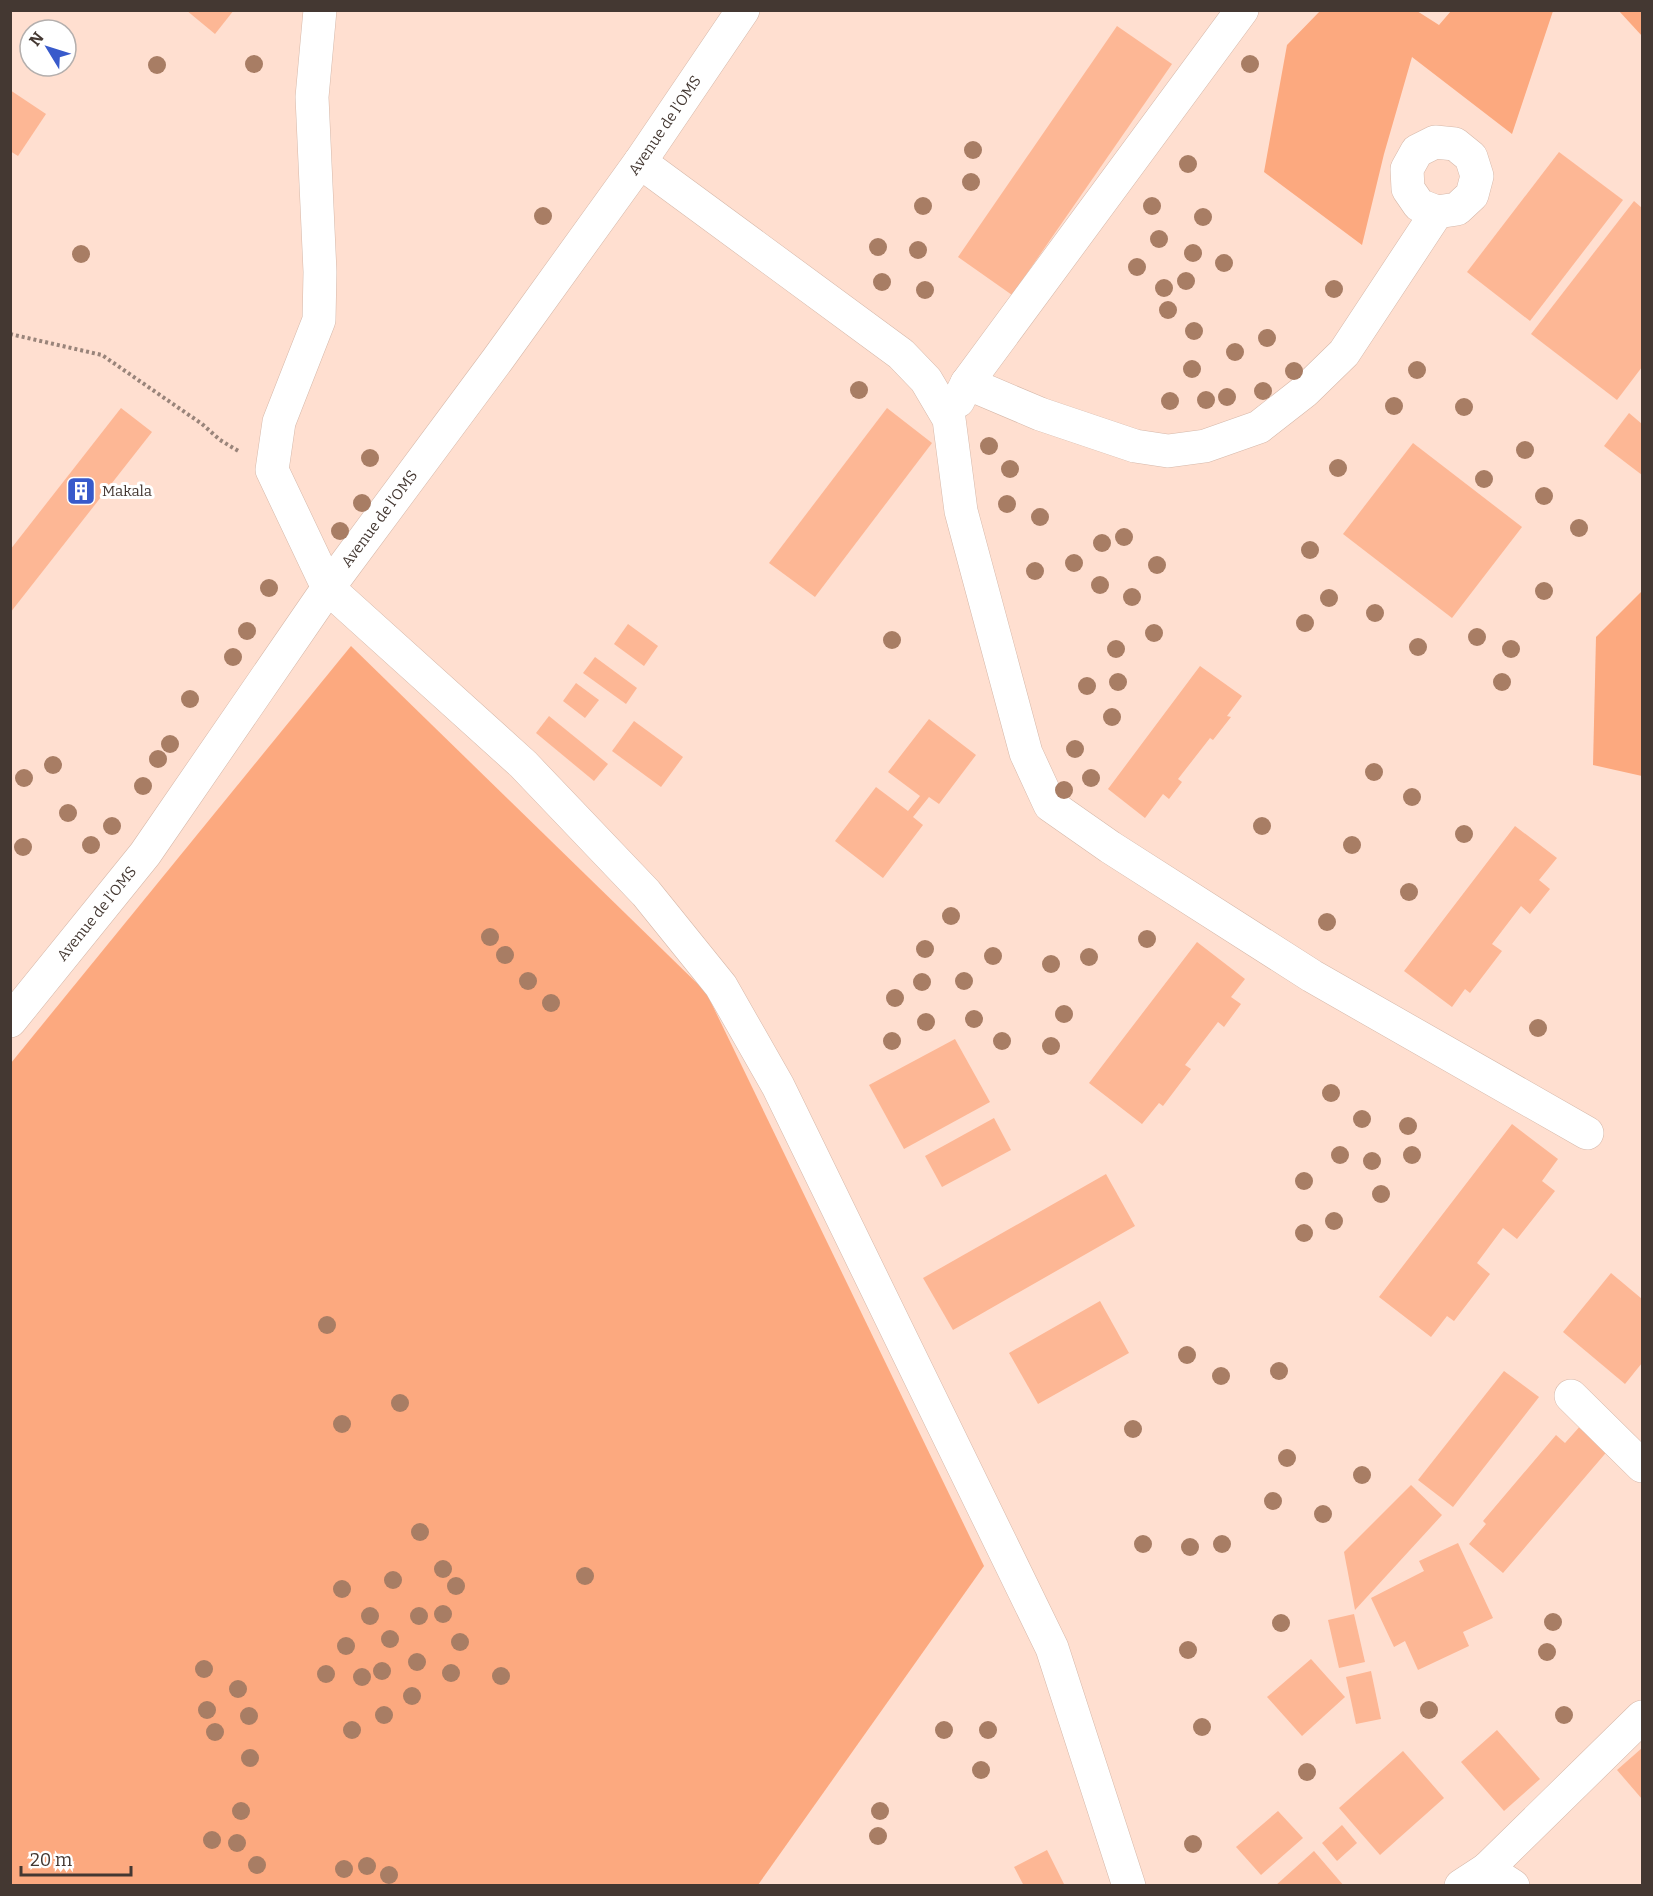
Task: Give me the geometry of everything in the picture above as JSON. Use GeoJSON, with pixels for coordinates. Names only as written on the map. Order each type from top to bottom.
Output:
{"type":"FeatureCollection","features":[{"type":"Feature","properties":{"kind":"street"},"geometry":{"type":"LineString","coordinates":[[320,10],[312,97],[320,272],[319,320],[279,422],[272,470],[328,588],[523,764],[646,893],[721,986],[778,1086],[1052,1648],[1129,1886]]}},
{"type":"Feature","properties":{"kind":"street","name":"Avenue de l'OMS"},"geometry":{"type":"LineString","coordinates":[[10,1021],[145,854],[328,588],[640,162],[743,10]]}},
{"type":"Feature","properties":{"kind":"street"},"geometry":{"type":"LineString","coordinates":[[949,419],[967,383],[1242,10]]}},
{"type":"Feature","properties":{"kind":"street"},"geometry":{"type":"LineString","coordinates":[[640,162],[901,354],[926,380],[949,419],[961,511],[1026,753],[1050,805],[1120,853],[1312,976],[1587,1132]]}},
{"type":"Feature","properties":{"kind":"street"},"geometry":{"type":"LineString","coordinates":[[967,383],[1040,414],[1135,446],[1168,451],[1205,446],[1259,427],[1305,391],[1344,353],[1437,212]]}},
{"type":"Feature","properties":{"kind":"street"},"geometry":{"type":"LineString","coordinates":[[1571,1396],[1642,1466]]}},
{"type":"Feature","properties":{"kind":"street"},"geometry":{"type":"LineString","coordinates":[[1487,1880],[1642,1718]]}},
{"type":"Feature","properties":{"kind":"path"},"geometry":{"type":"LineString","coordinates":[[10,334],[102,355],[202,424],[220,440],[272,470]]}},
{"type":"Feature","properties":{"kind":"shaded area"},"geometry":{"type":"Polygon","coordinates":[[[1320,11],[1417,11],[1439,25],[1451,11],[1553,11],[1512,134],[1412,57],[1384,154],[1362,245],[1264,172],[1287,45],[1320,11]]]}},
{"type":"Feature","properties":{"kind":"shaded area"},"geometry":{"type":"Polygon","coordinates":[[[1619,11],[1642,11],[1642,36],[1619,11]]]}},
{"type":"Feature","properties":{"kind":"shaded area"},"geometry":{"type":"Polygon","coordinates":[[[1642,591],[1642,776],[1593,765],[1596,637],[1642,591]]]}},
{"type":"Feature","properties":{"kind":"shaded area"},"geometry":{"type":"Polygon","coordinates":[[[351,646],[706,992],[984,1566],[758,1885],[11,1886],[11,1063],[351,646]]]}},
{"type":"Feature","properties":{"kind":"building"},"geometry":{"type":"Polygon","coordinates":[[[186,10],[234,10],[215,34],[186,10]]]}},
{"type":"Feature","properties":{"kind":"building"},"geometry":{"type":"Polygon","coordinates":[[[1117,26],[1172,64],[1012,295],[958,257],[1117,26]]]}},
{"type":"Feature","properties":{"kind":"building"},"geometry":{"type":"Polygon","coordinates":[[[10,90],[46,114],[18,156],[10,151],[10,90]]]}},
{"type":"Feature","properties":{"kind":"building"},"geometry":{"type":"Polygon","coordinates":[[[1559,152],[1623,200],[1530,321],[1467,272],[1559,152]]]}},
{"type":"Feature","properties":{"kind":"building"},"geometry":{"type":"Polygon","coordinates":[[[1634,201],[1642,208],[1642,367],[1617,400],[1531,334],[1634,201]]]}},
{"type":"Feature","properties":{"kind":"building","name":"Makala"},"geometry":{"type":"Polygon","coordinates":[[[121,408],[152,432],[10,613],[10,550],[121,408]]]}},
{"type":"Feature","properties":{"kind":"building"},"geometry":{"type":"Polygon","coordinates":[[[887,408],[932,443],[815,597],[769,563],[887,408]]]}},
{"type":"Feature","properties":{"kind":"building"},"geometry":{"type":"Polygon","coordinates":[[[1629,413],[1642,424],[1642,475],[1604,446],[1629,413]]]}},
{"type":"Feature","properties":{"kind":"building"},"geometry":{"type":"Polygon","coordinates":[[[1413,443],[1522,527],[1452,618],[1343,534],[1413,443]]]}},
{"type":"Feature","properties":{"kind":"building"},"geometry":{"type":"Polygon","coordinates":[[[628,624],[658,646],[644,666],[614,644],[628,624]]]}},
{"type":"Feature","properties":{"kind":"building"},"geometry":{"type":"Polygon","coordinates":[[[595,657],[637,688],[626,704],[583,673],[595,657]]]}},
{"type":"Feature","properties":{"kind":"building"},"geometry":{"type":"Polygon","coordinates":[[[1200,666],[1242,696],[1227,716],[1231,717],[1213,740],[1210,738],[1178,779],[1182,782],[1169,799],[1163,794],[1145,818],[1108,789],[1200,666]]]}},
{"type":"Feature","properties":{"kind":"building"},"geometry":{"type":"Polygon","coordinates":[[[576,683],[599,700],[585,718],[563,701],[576,683]]]}},
{"type":"Feature","properties":{"kind":"building"},"geometry":{"type":"Polygon","coordinates":[[[549,716],[608,764],[594,781],[536,733],[549,716]]]}},
{"type":"Feature","properties":{"kind":"building"},"geometry":{"type":"Polygon","coordinates":[[[929,719],[976,755],[939,804],[929,797],[913,817],[923,825],[883,878],[835,841],[876,787],[908,811],[920,796],[888,772],[929,719]]]}},
{"type":"Feature","properties":{"kind":"building"},"geometry":{"type":"Polygon","coordinates":[[[634,721],[683,757],[661,787],[612,751],[634,721]]]}},
{"type":"Feature","properties":{"kind":"building"},"geometry":{"type":"Polygon","coordinates":[[[1515,826],[1557,858],[1539,880],[1550,889],[1530,914],[1521,906],[1492,944],[1502,951],[1470,993],[1465,989],[1452,1007],[1404,971],[1515,826]]]}},
{"type":"Feature","properties":{"kind":"building"},"geometry":{"type":"Polygon","coordinates":[[[1197,942],[1245,979],[1231,997],[1241,1004],[1224,1027],[1218,1022],[1185,1065],[1191,1069],[1163,1106],[1159,1103],[1142,1124],[1089,1083],[1197,942]]]}},
{"type":"Feature","properties":{"kind":"building"},"geometry":{"type":"Polygon","coordinates":[[[955,1039],[990,1102],[904,1149],[869,1085],[955,1039]]]}},
{"type":"Feature","properties":{"kind":"building"},"geometry":{"type":"Polygon","coordinates":[[[994,1118],[1011,1150],[942,1187],[925,1156],[994,1118]]]}},
{"type":"Feature","properties":{"kind":"building"},"geometry":{"type":"Polygon","coordinates":[[[1512,1124],[1558,1159],[1542,1181],[1555,1191],[1517,1239],[1503,1228],[1477,1263],[1490,1274],[1454,1321],[1447,1316],[1431,1337],[1379,1297],[1512,1124]]]}},
{"type":"Feature","properties":{"kind":"building"},"geometry":{"type":"Polygon","coordinates":[[[1106,1174],[1135,1226],[953,1330],[923,1278],[1106,1174]]]}},
{"type":"Feature","properties":{"kind":"building"},"geometry":{"type":"Polygon","coordinates":[[[1611,1273],[1642,1299],[1642,1363],[1625,1384],[1563,1332],[1611,1273]]]}},
{"type":"Feature","properties":{"kind":"building"},"geometry":{"type":"Polygon","coordinates":[[[1100,1301],[1129,1353],[1038,1404],[1009,1353],[1100,1301]]]}},
{"type":"Feature","properties":{"kind":"building"},"geometry":{"type":"Polygon","coordinates":[[[1504,1371],[1539,1397],[1453,1507],[1418,1480],[1504,1371]]]}},
{"type":"Feature","properties":{"kind":"building"},"geometry":{"type":"Polygon","coordinates":[[[1582,1424],[1610,1448],[1503,1573],[1469,1544],[1486,1524],[1483,1521],[1556,1435],[1565,1443],[1582,1424]]]}},
{"type":"Feature","properties":{"kind":"building"},"geometry":{"type":"Polygon","coordinates":[[[1411,1485],[1442,1515],[1355,1610],[1344,1552],[1411,1485]]]}},
{"type":"Feature","properties":{"kind":"building"},"geometry":{"type":"Polygon","coordinates":[[[1458,1543],[1493,1618],[1463,1632],[1469,1646],[1418,1670],[1405,1641],[1394,1647],[1371,1598],[1424,1571],[1419,1561],[1458,1543]]]}},
{"type":"Feature","properties":{"kind":"building"},"geometry":{"type":"Polygon","coordinates":[[[1354,1614],[1365,1662],[1339,1668],[1328,1620],[1354,1614]]]}},
{"type":"Feature","properties":{"kind":"building"},"geometry":{"type":"Polygon","coordinates":[[[1311,1659],[1345,1697],[1302,1736],[1267,1697],[1311,1659]]]}},
{"type":"Feature","properties":{"kind":"building"},"geometry":{"type":"Polygon","coordinates":[[[1371,1671],[1381,1719],[1356,1724],[1346,1677],[1371,1671]]]}},
{"type":"Feature","properties":{"kind":"building"},"geometry":{"type":"Polygon","coordinates":[[[1497,1730],[1540,1779],[1504,1811],[1461,1762],[1497,1730]]]}},
{"type":"Feature","properties":{"kind":"building"},"geometry":{"type":"Polygon","coordinates":[[[1642,1748],[1642,1799],[1617,1770],[1642,1748]]]}},
{"type":"Feature","properties":{"kind":"building"},"geometry":{"type":"Polygon","coordinates":[[[1403,1751],[1444,1798],[1380,1855],[1339,1808],[1403,1751]]]}},
{"type":"Feature","properties":{"kind":"building"},"geometry":{"type":"Polygon","coordinates":[[[1278,1811],[1303,1838],[1261,1875],[1236,1847],[1278,1811]]]}},
{"type":"Feature","properties":{"kind":"building"},"geometry":{"type":"Polygon","coordinates":[[[1342,1825],[1357,1843],[1337,1861],[1322,1843],[1342,1825]]]}},
{"type":"Feature","properties":{"kind":"building"},"geometry":{"type":"Polygon","coordinates":[[[1047,1850],[1065,1886],[1024,1886],[1014,1867],[1047,1850]]]}},
{"type":"Feature","properties":{"kind":"building"},"geometry":{"type":"Polygon","coordinates":[[[1314,1851],[1344,1886],[1275,1886],[1314,1851]]]}},
{"type":"Feature","properties":{"kind":"place","name":"Makala"},"geometry":{"type":"Point","coordinates":[81,491]}}]}
